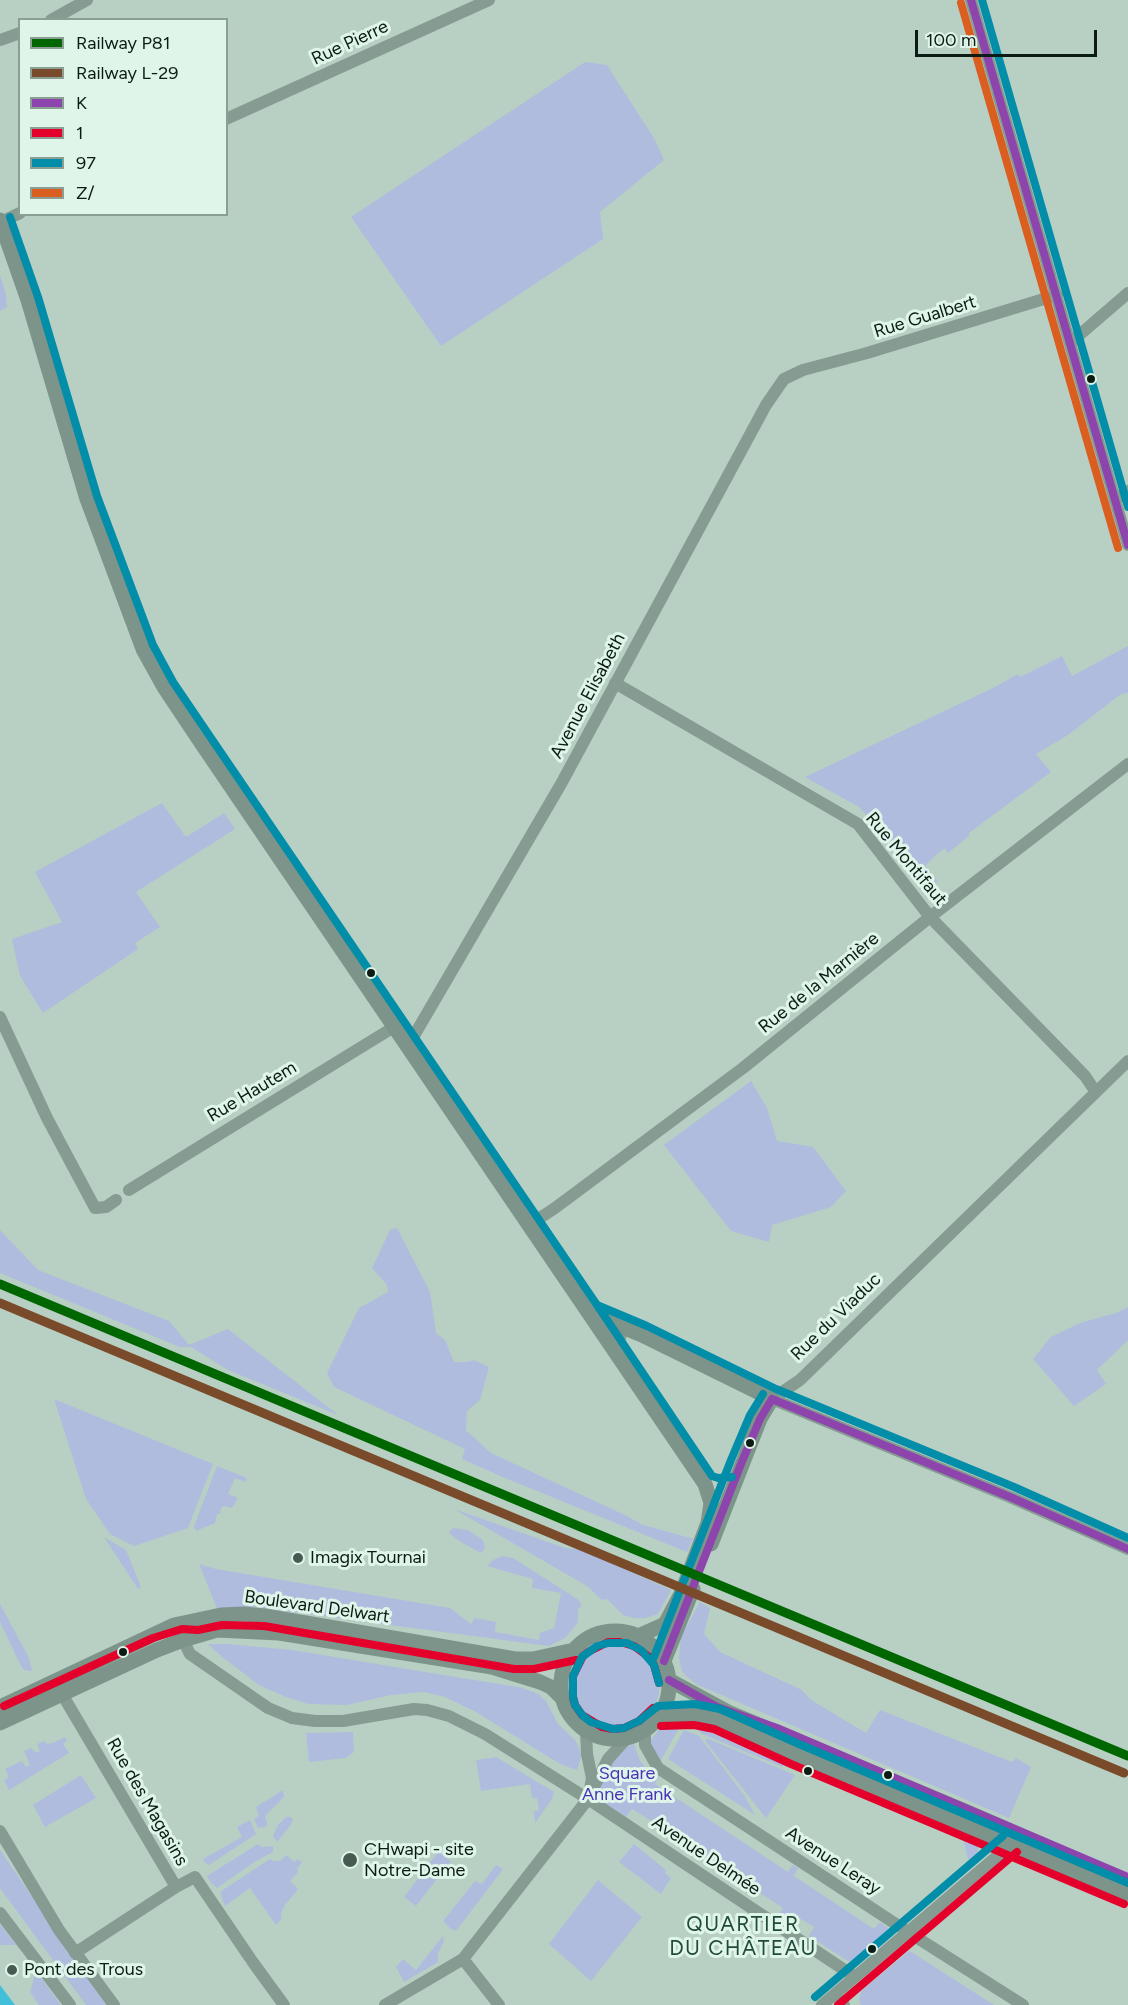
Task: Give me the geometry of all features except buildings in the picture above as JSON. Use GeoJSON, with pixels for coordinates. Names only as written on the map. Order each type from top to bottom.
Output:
{"type":"FeatureCollection","features":[{"type":"Feature","properties":{"kind":"main road"},"geometry":{"type":"LineString","coordinates":[[0,221],[28,300],[87,499],[143,649],[164,687],[705,1484],[711,1503],[708,1523],[682,1592],[665,1624],[638,1636]]}},
{"type":"Feature","properties":{"kind":"main road"},"geometry":{"type":"LineString","coordinates":[[590,1313],[630,1329],[772,1399]]}},
{"type":"Feature","properties":{"kind":"main road","name":"Rue du Viaduc"},"geometry":{"type":"LineString","coordinates":[[664,1661],[760,1419],[772,1399]]}},
{"type":"Feature","properties":{"kind":"main road"},"geometry":{"type":"LineString","coordinates":[[705,1484],[713,1489],[723,1490],[733,1487]]}},
{"type":"Feature","properties":{"kind":"main road","name":"Boulevard Delwart"},"geometry":{"type":"LineString","coordinates":[[0,1707],[174,1625],[221,1615],[266,1616],[515,1659],[533,1659],[574,1650]]}},
{"type":"Feature","properties":{"kind":"main road","name":"Boulevard Delwart"},"geometry":{"type":"LineString","coordinates":[[0,1723],[183,1640],[217,1630],[279,1633],[492,1667],[540,1682],[551,1687],[562,1698]]}},
{"type":"Feature","properties":{"kind":"main road"},"geometry":{"type":"LineString","coordinates":[[606,1632],[621,1632],[638,1636],[657,1650],[664,1661],[669,1680],[669,1693],[660,1716],[645,1730],[627,1738],[613,1740],[586,1731],[574,1722],[565,1709],[562,1698],[563,1674],[574,1650],[592,1636],[606,1632]]}},
{"type":"Feature","properties":{"kind":"main road"},"geometry":{"type":"LineString","coordinates":[[669,1680],[730,1713],[1012,1839],[1128,1894]]}},
{"type":"Feature","properties":{"kind":"main road"},"geometry":{"type":"LineString","coordinates":[[660,1716],[695,1714],[717,1719],[795,1755],[1128,1882]]}},
{"type":"Feature","properties":{"kind":"street"},"geometry":{"type":"LineString","coordinates":[[55,18],[87,0]]}},
{"type":"Feature","properties":{"kind":"street","name":"Rue Pierre"},"geometry":{"type":"LineString","coordinates":[[228,118],[489,0]]}},
{"type":"Feature","properties":{"kind":"street"},"geometry":{"type":"LineString","coordinates":[[971,0],[1128,545]]}},
{"type":"Feature","properties":{"kind":"street"},"geometry":{"type":"LineString","coordinates":[[0,40],[18,34]]}},
{"type":"Feature","properties":{"kind":"street"},"geometry":{"type":"LineString","coordinates":[[0,221],[18,214]]}},
{"type":"Feature","properties":{"kind":"street"},"geometry":{"type":"LineString","coordinates":[[1070,343],[1128,292]]}},
{"type":"Feature","properties":{"kind":"street","name":"Rue Gualbert"},"geometry":{"type":"LineString","coordinates":[[803,370],[867,353],[1057,295]]}},
{"type":"Feature","properties":{"kind":"street","name":"Avenue Elisabeth"},"geometry":{"type":"LineString","coordinates":[[408,1046],[561,784],[766,405],[784,378],[803,370]]}},
{"type":"Feature","properties":{"kind":"street"},"geometry":{"type":"LineString","coordinates":[[1116,501],[1128,491]]}},
{"type":"Feature","properties":{"kind":"street","name":"Rue Montifaut"},"geometry":{"type":"LineString","coordinates":[[615,683],[858,824],[930,917],[1085,1076],[1095,1092]]}},
{"type":"Feature","properties":{"kind":"street","name":"Rue de la Marnière"},"geometry":{"type":"LineString","coordinates":[[529,1225],[743,1068],[930,917],[1128,764]]}},
{"type":"Feature","properties":{"kind":"street"},"geometry":{"type":"LineString","coordinates":[[0,1017],[46,1118],[94,1208],[106,1207],[116,1200]]}},
{"type":"Feature","properties":{"kind":"street","name":"Rue Hautem"},"geometry":{"type":"LineString","coordinates":[[129,1190],[394,1027]]}},
{"type":"Feature","properties":{"kind":"street","name":"Rue du Viaduc"},"geometry":{"type":"LineString","coordinates":[[772,1399],[800,1380],[1128,1061]]}},
{"type":"Feature","properties":{"kind":"street"},"geometry":{"type":"LineString","coordinates":[[615,1351],[619,1337],[630,1329]]}},
{"type":"Feature","properties":{"kind":"street"},"geometry":{"type":"LineString","coordinates":[[772,1399],[1010,1497],[1128,1549]]}},
{"type":"Feature","properties":{"kind":"street","name":"Avenue Delmée"},"geometry":{"type":"LineString","coordinates":[[183,1640],[190,1654],[268,1708],[292,1718],[327,1722],[358,1720],[414,1709],[438,1712],[485,1734],[588,1799],[855,1977]]}},
{"type":"Feature","properties":{"kind":"street","name":"Rue des Magasins"},"geometry":{"type":"LineString","coordinates":[[62,1694],[176,1887],[75,1953]]}},
{"type":"Feature","properties":{"kind":"street","name":"Avenue Leray"},"geometry":{"type":"LineString","coordinates":[[645,1730],[645,1745],[658,1768],[1023,2005]]}},
{"type":"Feature","properties":{"kind":"street"},"geometry":{"type":"LineString","coordinates":[[586,1731],[587,1754],[592,1778],[588,1799]]}},
{"type":"Feature","properties":{"kind":"street"},"geometry":{"type":"LineString","coordinates":[[386,2005],[464,1959],[588,1799],[608,1759],[627,1738]]}},
{"type":"Feature","properties":{"kind":"street"},"geometry":{"type":"LineString","coordinates":[[0,1831],[75,1953],[114,2005]]}},
{"type":"Feature","properties":{"kind":"street"},"geometry":{"type":"LineString","coordinates":[[822,2005],[1012,1839]]}},
{"type":"Feature","properties":{"kind":"street"},"geometry":{"type":"LineString","coordinates":[[176,1887],[195,1877],[284,2005]]}},
{"type":"Feature","properties":{"kind":"street"},"geometry":{"type":"LineString","coordinates":[[0,1913],[70,2005]]}},
{"type":"Feature","properties":{"kind":"street"},"geometry":{"type":"LineString","coordinates":[[464,1959],[498,2005]]}},
{"type":"Feature","properties":{"kind":"street"},"geometry":{"type":"LineString","coordinates":[[835,1994],[844,2005]]}},
{"type":"Feature","properties":{"kind":"green space"},"geometry":{"type":"Polygon","coordinates":[[[585,62],[607,65],[655,140],[664,160],[600,212],[603,239],[441,346],[351,217],[585,62]]]}},
{"type":"Feature","properties":{"kind":"green space"},"geometry":{"type":"Polygon","coordinates":[[[0,275],[6,294],[7,307],[0,311],[0,275]]]}},
{"type":"Feature","properties":{"kind":"green space"},"geometry":{"type":"Polygon","coordinates":[[[1128,646],[1128,693],[1121,694],[1068,735],[1036,754],[1051,772],[969,833],[969,836],[948,853],[945,848],[936,855],[925,866],[938,881],[930,887],[859,807],[805,777],[1018,674],[1020,677],[1062,656],[1072,676],[1128,646]]]}},
{"type":"Feature","properties":{"kind":"green space"},"geometry":{"type":"Polygon","coordinates":[[[162,803],[186,837],[224,813],[235,829],[136,892],[160,927],[135,943],[138,949],[43,1013],[20,976],[12,939],[62,922],[35,872],[162,803]]]}},
{"type":"Feature","properties":{"kind":"green space"},"geometry":{"type":"Polygon","coordinates":[[[751,1081],[767,1108],[777,1141],[813,1147],[846,1191],[831,1207],[772,1225],[769,1242],[731,1231],[664,1145],[751,1081]]]}},
{"type":"Feature","properties":{"kind":"green space"},"geometry":{"type":"Polygon","coordinates":[[[397,1228],[430,1292],[436,1333],[445,1340],[454,1362],[474,1360],[489,1367],[480,1400],[467,1411],[466,1430],[491,1453],[643,1525],[698,1540],[692,1540],[687,1552],[462,1459],[465,1449],[334,1387],[327,1373],[359,1308],[388,1292],[387,1285],[372,1268],[390,1230],[397,1228]]]}},
{"type":"Feature","properties":{"kind":"green space"},"geometry":{"type":"Polygon","coordinates":[[[0,1230],[38,1270],[169,1321],[189,1345],[228,1329],[338,1415],[228,1370],[191,1347],[180,1347],[0,1273],[0,1230]]]}},
{"type":"Feature","properties":{"kind":"green space"},"geometry":{"type":"Polygon","coordinates":[[[1128,1307],[1128,1340],[1097,1370],[1106,1384],[1074,1406],[1033,1359],[1051,1337],[1080,1323],[1116,1313],[1128,1307]]]}},
{"type":"Feature","properties":{"kind":"green space"},"geometry":{"type":"Polygon","coordinates":[[[54,1399],[213,1464],[188,1528],[134,1546],[110,1534],[86,1499],[54,1399]]]}},
{"type":"Feature","properties":{"kind":"green space"},"geometry":{"type":"Polygon","coordinates":[[[217,1466],[247,1478],[245,1482],[235,1478],[228,1494],[238,1498],[232,1508],[224,1506],[220,1514],[217,1514],[215,1523],[196,1531],[194,1526],[217,1466]]]}},
{"type":"Feature","properties":{"kind":"green space"},"geometry":{"type":"Polygon","coordinates":[[[454,1509],[565,1548],[582,1550],[671,1590],[658,1614],[646,1618],[623,1615],[607,1599],[602,1600],[587,1586],[454,1509]]]}},
{"type":"Feature","properties":{"kind":"green space"},"geometry":{"type":"Polygon","coordinates":[[[453,1528],[468,1530],[483,1540],[485,1548],[481,1553],[459,1541],[449,1533],[453,1528]]]}},
{"type":"Feature","properties":{"kind":"green space"},"geometry":{"type":"Polygon","coordinates":[[[104,1537],[126,1550],[141,1587],[138,1589],[104,1537]]]}},
{"type":"Feature","properties":{"kind":"green space"},"geometry":{"type":"Polygon","coordinates":[[[502,1556],[513,1558],[579,1600],[582,1607],[578,1608],[578,1622],[565,1638],[549,1646],[254,1607],[218,1611],[199,1564],[216,1569],[450,1608],[471,1624],[475,1618],[496,1622],[495,1632],[539,1640],[540,1633],[554,1628],[561,1593],[532,1588],[533,1579],[487,1566],[502,1556]]]}},
{"type":"Feature","properties":{"kind":"green space"},"geometry":{"type":"Polygon","coordinates":[[[700,1602],[710,1608],[704,1634],[720,1652],[802,1690],[811,1700],[866,1733],[880,1710],[1012,1762],[1016,1758],[1031,1767],[1009,1818],[698,1685],[682,1671],[679,1658],[681,1637],[700,1602]]]}},
{"type":"Feature","properties":{"kind":"green space"},"geometry":{"type":"Polygon","coordinates":[[[0,1604],[29,1658],[32,1671],[24,1670],[21,1666],[0,1622],[0,1604]]]}},
{"type":"Feature","properties":{"kind":"green space"},"geometry":{"type":"Polygon","coordinates":[[[615,1639],[632,1643],[647,1652],[656,1667],[660,1684],[656,1701],[647,1716],[632,1725],[615,1729],[598,1725],[583,1716],[574,1701],[570,1684],[574,1667],[583,1652],[598,1643],[615,1639]]]}},
{"type":"Feature","properties":{"kind":"green space"},"geometry":{"type":"Polygon","coordinates":[[[208,1644],[292,1650],[523,1688],[538,1694],[546,1701],[558,1724],[575,1740],[582,1754],[577,1770],[560,1764],[476,1712],[445,1697],[424,1692],[391,1695],[347,1705],[308,1704],[259,1685],[208,1644]]]}},
{"type":"Feature","properties":{"kind":"green space"},"geometry":{"type":"Polygon","coordinates":[[[677,1718],[675,1723],[679,1728],[660,1762],[651,1752],[651,1740],[662,1726],[677,1718]]]}},
{"type":"Feature","properties":{"kind":"green space"},"geometry":{"type":"Polygon","coordinates":[[[695,1727],[781,1760],[784,1765],[782,1767],[702,1734],[695,1727]]]}},
{"type":"Feature","properties":{"kind":"green space"},"geometry":{"type":"Polygon","coordinates":[[[684,1730],[699,1736],[744,1795],[755,1815],[668,1759],[684,1730]]]}},
{"type":"Feature","properties":{"kind":"green space"},"geometry":{"type":"Polygon","coordinates":[[[353,1732],[354,1752],[346,1758],[309,1762],[306,1733],[353,1732]]]}},
{"type":"Feature","properties":{"kind":"green space"},"geometry":{"type":"Polygon","coordinates":[[[65,1737],[67,1741],[63,1744],[69,1753],[9,1790],[4,1780],[9,1778],[5,1769],[22,1761],[26,1767],[30,1765],[24,1751],[31,1748],[36,1753],[40,1751],[37,1744],[45,1741],[47,1744],[53,1743],[65,1737]]]}},
{"type":"Feature","properties":{"kind":"green space"},"geometry":{"type":"Polygon","coordinates":[[[706,1738],[795,1775],[766,1818],[706,1742],[706,1738]]]}},
{"type":"Feature","properties":{"kind":"green space","name":"Square Anne Frank"},"geometry":{"type":"Polygon","coordinates":[[[634,1744],[640,1761],[659,1776],[655,1784],[788,1872],[793,1865],[798,1868],[794,1876],[874,1929],[880,1922],[888,1928],[888,1936],[860,1960],[848,1961],[809,1936],[814,1927],[791,1913],[786,1921],[783,1920],[778,1916],[783,1908],[650,1820],[632,1809],[626,1817],[603,1802],[599,1792],[608,1764],[626,1747],[634,1744]]]}},
{"type":"Feature","properties":{"kind":"green space"},"geometry":{"type":"Polygon","coordinates":[[[496,1757],[554,1792],[552,1799],[535,1823],[534,1811],[539,1811],[537,1798],[532,1798],[530,1784],[481,1791],[476,1760],[496,1757]]]}},
{"type":"Feature","properties":{"kind":"green space"},"geometry":{"type":"Polygon","coordinates":[[[81,1775],[96,1798],[45,1827],[33,1805],[81,1775]]]}},
{"type":"Feature","properties":{"kind":"green space"},"geometry":{"type":"Polygon","coordinates":[[[283,1790],[284,1797],[265,1816],[266,1827],[258,1828],[254,1819],[259,1816],[256,1807],[283,1790]]]}},
{"type":"Feature","properties":{"kind":"green space"},"geometry":{"type":"Polygon","coordinates":[[[286,1817],[291,1817],[293,1820],[277,1842],[273,1836],[278,1825],[286,1817]]]}},
{"type":"Feature","properties":{"kind":"green space"},"geometry":{"type":"Polygon","coordinates":[[[250,1820],[256,1834],[209,1865],[204,1862],[203,1859],[242,1837],[237,1827],[250,1820]]]}},
{"type":"Feature","properties":{"kind":"green space"},"geometry":{"type":"Polygon","coordinates":[[[965,1835],[973,1838],[978,1845],[978,1857],[973,1862],[968,1859],[963,1839],[965,1835]]]}},
{"type":"Feature","properties":{"kind":"green space"},"geometry":{"type":"Polygon","coordinates":[[[258,1844],[261,1847],[273,1846],[273,1852],[217,1888],[211,1883],[207,1876],[258,1844]]]}},
{"type":"Feature","properties":{"kind":"green space"},"geometry":{"type":"Polygon","coordinates":[[[634,1844],[666,1870],[665,1873],[671,1878],[661,1894],[619,1862],[634,1844]]]}},
{"type":"Feature","properties":{"kind":"green space"},"geometry":{"type":"Polygon","coordinates":[[[0,1850],[106,2005],[86,2005],[0,1888],[0,1850]]]}},
{"type":"Feature","properties":{"kind":"green space"},"geometry":{"type":"Polygon","coordinates":[[[438,1852],[451,1861],[416,1906],[404,1897],[438,1852]]]}},
{"type":"Feature","properties":{"kind":"green space"},"geometry":{"type":"Polygon","coordinates":[[[286,1855],[294,1862],[297,1859],[302,1862],[297,1869],[298,1872],[290,1881],[298,1889],[285,1905],[281,1913],[282,1918],[276,1925],[250,1888],[225,1906],[220,1892],[270,1859],[280,1861],[286,1855]]]}},
{"type":"Feature","properties":{"kind":"green space"},"geometry":{"type":"Polygon","coordinates":[[[496,1865],[503,1869],[456,1931],[450,1928],[443,1921],[475,1881],[482,1884],[496,1865]]]}},
{"type":"Feature","properties":{"kind":"green space"},"geometry":{"type":"Polygon","coordinates":[[[598,1880],[642,1917],[591,1981],[549,1944],[598,1880]]]}},
{"type":"Feature","properties":{"kind":"green space"},"geometry":{"type":"Polygon","coordinates":[[[0,1924],[16,1945],[0,1945],[0,1924]]]}},
{"type":"Feature","properties":{"kind":"green space"},"geometry":{"type":"Polygon","coordinates":[[[443,1936],[444,1941],[438,1953],[438,1962],[404,1982],[396,1967],[403,1959],[416,1970],[443,1936]]]}},
{"type":"Feature","properties":{"kind":"green space"},"geometry":{"type":"Polygon","coordinates":[[[909,1951],[994,2005],[861,2005],[859,1999],[861,1991],[909,1951]]]}},
{"type":"Feature","properties":{"kind":"green space"},"geometry":{"type":"Polygon","coordinates":[[[36,1971],[61,2005],[39,2005],[30,1992],[36,1971]]]}},
{"type":"Feature","properties":{"kind":"water"},"geometry":{"type":"Polygon","coordinates":[[[0,1985],[15,2005],[0,2005],[0,1985]]]}},
{"type":"Feature","properties":{"kind":"rail line","name":"P81"},"geometry":{"type":"LineString","coordinates":[[0,1284],[1128,1756]]}},
{"type":"Feature","properties":{"kind":"rail line","name":"L-29"},"geometry":{"type":"LineString","coordinates":[[0,1303],[1124,1773]]}},
{"type":"Feature","properties":{"kind":"transit line","name":"K"},"geometry":{"type":"LineString","coordinates":[[971,0],[1128,545]]}},
{"type":"Feature","properties":{"kind":"transit line","name":"97"},"geometry":{"type":"LineString","coordinates":[[982,0],[1128,507]]}},
{"type":"Feature","properties":{"kind":"transit line","name":"Z/"},"geometry":{"type":"LineString","coordinates":[[961,3],[1118,548]]}},
{"type":"Feature","properties":{"kind":"transit line","name":"97"},"geometry":{"type":"LineString","coordinates":[[10,217],[38,297],[97,496],[153,645],[173,682],[597,1305],[647,1326],[776,1389],[1014,1487],[1128,1538]]}},
{"type":"Feature","properties":{"kind":"transit line","name":"97"},"geometry":{"type":"LineString","coordinates":[[595,1302],[712,1476],[732,1477]]}},
{"type":"Feature","properties":{"kind":"transit line","name":"97"},"geometry":{"type":"LineString","coordinates":[[654,1657],[731,1460],[750,1415],[763,1394]]}},
{"type":"Feature","properties":{"kind":"transit line","name":"K"},"geometry":{"type":"LineString","coordinates":[[772,1399],[1010,1497],[1128,1549]]}},
{"type":"Feature","properties":{"kind":"transit line","name":"K"},"geometry":{"type":"LineString","coordinates":[[664,1661],[741,1464],[760,1419],[772,1399]]}},
{"type":"Feature","properties":{"kind":"transit line","name":"1"},"geometry":{"type":"LineString","coordinates":[[4,1706],[153,1638],[182,1629],[198,1630],[222,1625],[264,1626],[514,1669],[534,1669],[576,1660]]}},
{"type":"Feature","properties":{"kind":"transit line","name":"1"},"geometry":{"type":"LineString","coordinates":[[653,1708],[639,1721],[624,1728],[602,1727],[582,1715],[575,1705],[573,1676],[583,1656],[588,1652],[608,1642],[620,1642],[634,1646],[649,1657],[659,1683]]}},
{"type":"Feature","properties":{"kind":"transit line","name":"97"},"geometry":{"type":"LineString","coordinates":[[659,1683],[654,1665],[641,1650],[627,1643],[608,1643],[597,1646],[582,1657],[573,1676],[573,1697],[582,1715],[591,1722],[613,1729],[624,1728],[639,1721],[658,1706],[695,1704],[720,1709],[1128,1883]]}},
{"type":"Feature","properties":{"kind":"transit line","name":"K"},"geometry":{"type":"LineString","coordinates":[[669,1680],[717,1707],[777,1728],[1128,1877]]}},
{"type":"Feature","properties":{"kind":"transit line","name":"1"},"geometry":{"type":"LineString","coordinates":[[661,1726],[694,1725],[714,1729],[791,1764],[1124,1904]]}},
{"type":"Feature","properties":{"kind":"transit line","name":"97"},"geometry":{"type":"LineString","coordinates":[[815,1997],[1003,1836]]}},
{"type":"Feature","properties":{"kind":"transit line","name":"1"},"geometry":{"type":"LineString","coordinates":[[838,2005],[1017,1852]]}},
{"type":"Feature","properties":{"kind":"place","name":"Imagix Tournai"},"geometry":{"type":"Point","coordinates":[298,1558]}},
{"type":"Feature","properties":{"kind":"place","name":"CHwapi - site Notre-Dame"},"geometry":{"type":"Point","coordinates":[350,1860]}},
{"type":"Feature","properties":{"kind":"place","name":"Pont des Trous"},"geometry":{"type":"Point","coordinates":[12,1970]}},
{"type":"Feature","properties":{"kind":"district","name":"QUARTIER DU CHÂTEAU"},"geometry":{"type":"Point","coordinates":[743,1937]}}]}
